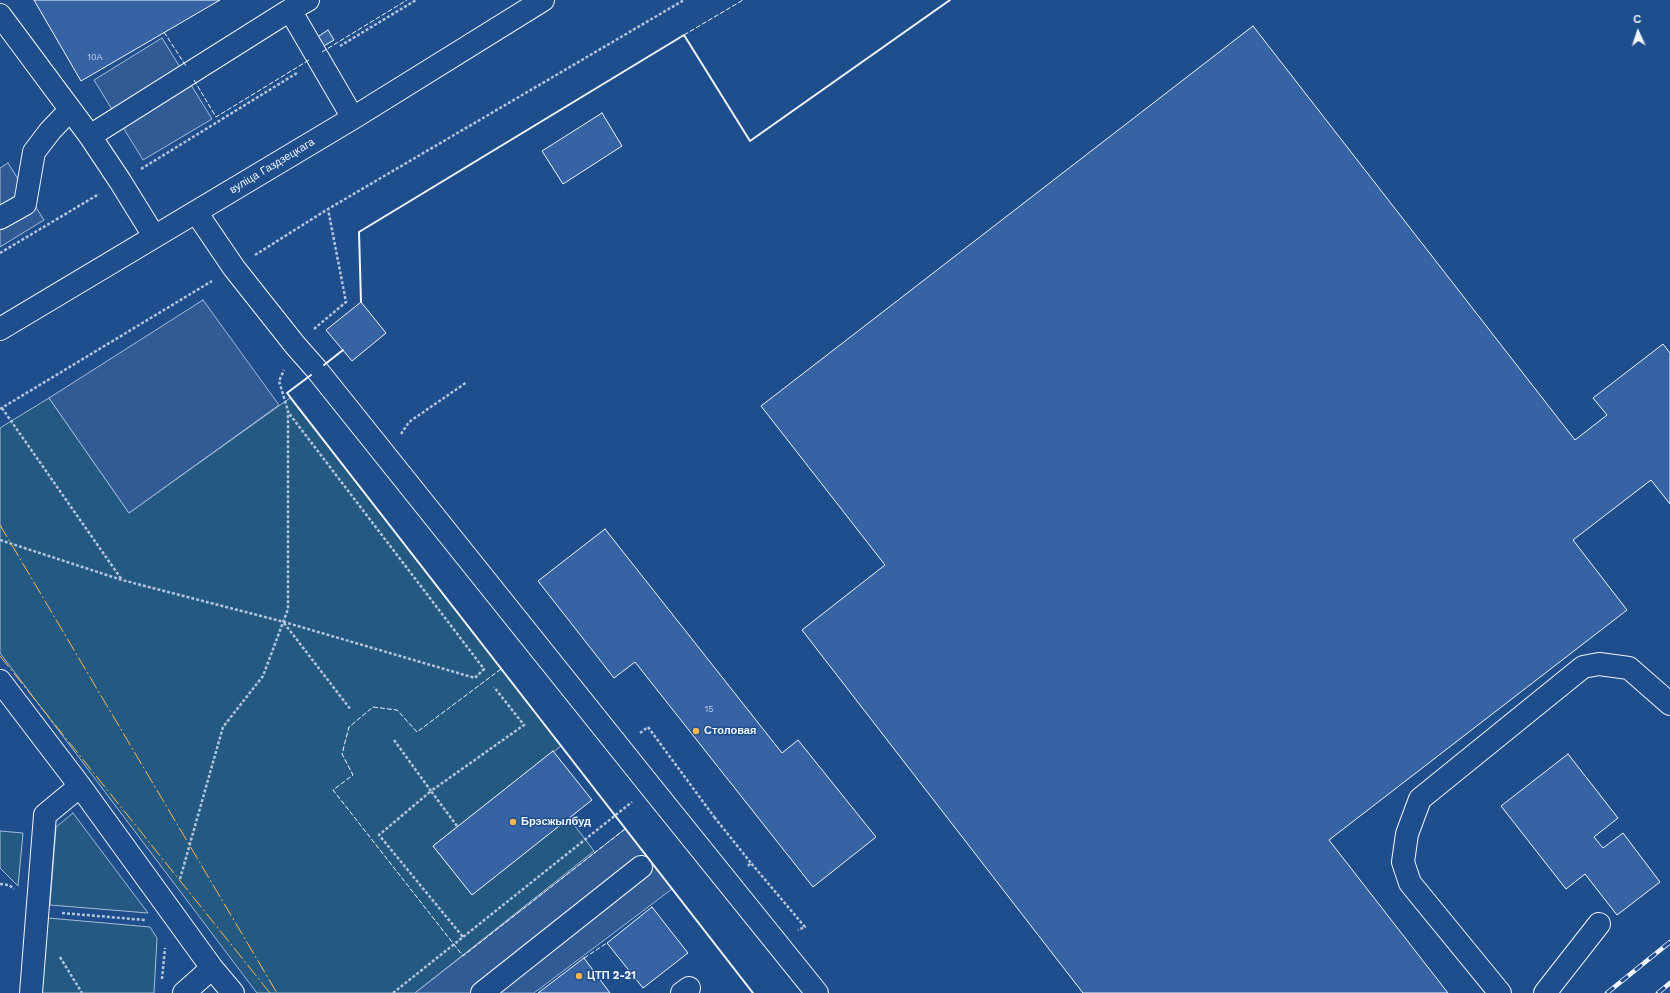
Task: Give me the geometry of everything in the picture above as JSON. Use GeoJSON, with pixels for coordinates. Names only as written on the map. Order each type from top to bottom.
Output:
{"type":"FeatureCollection","features":[{"type":"Feature","properties":{"kind":"street","name":"вуліца Газдзецкага"},"geometry":{"type":"LineString","coordinates":[[0,329],[353,118],[543,0]]}},
{"type":"Feature","properties":{"kind":"street"},"geometry":{"type":"LineString","coordinates":[[90,136],[299,5],[318,60],[353,118]]}},
{"type":"Feature","properties":{"kind":"street"},"geometry":{"type":"LineString","coordinates":[[0,15],[90,136],[154,236]]}},
{"type":"Feature","properties":{"kind":"street"},"geometry":{"type":"LineString","coordinates":[[0,218],[25,204],[34,152],[50,131],[70,110]]}},
{"type":"Feature","properties":{"kind":"street"},"geometry":{"type":"LineString","coordinates":[[196,212],[234,268],[295,345],[327,382],[817,993]]}},
{"type":"Feature","properties":{"kind":"street"},"geometry":{"type":"LineString","coordinates":[[1500,993],[1410,883],[1403,862],[1407,834],[1420,798],[1583,667],[1599,664],[1629,668],[1670,704]]}},
{"type":"Feature","properties":{"kind":"street"},"geometry":{"type":"LineString","coordinates":[[0,681],[80,786],[168,917],[233,993]]}},
{"type":"Feature","properties":{"kind":"street"},"geometry":{"type":"LineString","coordinates":[[31,993],[45,815],[80,786]]}},
{"type":"Feature","properties":{"kind":"street"},"geometry":{"type":"LineString","coordinates":[[482,993],[506,986],[641,868]]}},
{"type":"Feature","properties":{"kind":"street"},"geometry":{"type":"LineString","coordinates":[[1545,993],[1600,924]]}},
{"type":"Feature","properties":{"kind":"street"},"geometry":{"type":"LineString","coordinates":[[184,993],[212,968]]}},
{"type":"Feature","properties":{"kind":"path"},"geometry":{"type":"LineString","coordinates":[[0,253],[120,182],[416,0]]}},
{"type":"Feature","properties":{"kind":"path"},"geometry":{"type":"LineString","coordinates":[[122,580],[1,408],[234,268],[328,209],[684,0]]}},
{"type":"Feature","properties":{"kind":"path"},"geometry":{"type":"LineString","coordinates":[[162,985],[168,917],[223,727],[263,676],[288,610],[288,411],[279,381],[295,345],[346,302],[328,209]]}},
{"type":"Feature","properties":{"kind":"path"},"geometry":{"type":"LineString","coordinates":[[0,540],[122,580],[284,622],[475,678],[484,670],[288,411]]}},
{"type":"Feature","properties":{"kind":"path"},"geometry":{"type":"LineString","coordinates":[[284,622],[351,710]]}},
{"type":"Feature","properties":{"kind":"path"},"geometry":{"type":"LineString","coordinates":[[463,937],[379,835],[431,791],[524,725],[494,687]]}},
{"type":"Feature","properties":{"kind":"path"},"geometry":{"type":"LineString","coordinates":[[636,736],[648,727],[714,818]]}},
{"type":"Feature","properties":{"kind":"path"},"geometry":{"type":"LineString","coordinates":[[394,740],[457,826]]}},
{"type":"Feature","properties":{"kind":"path"},"geometry":{"type":"LineString","coordinates":[[393,993],[651,787]]}},
{"type":"Feature","properties":{"kind":"path"},"geometry":{"type":"LineString","coordinates":[[0,884],[9,885],[38,911],[168,917]]}},
{"type":"Feature","properties":{"kind":"shaded area"},"geometry":{"type":"Polygon","coordinates":[[[162,38],[212,119],[143,160],[94,80],[162,38]]]}},
{"type":"Feature","properties":{"kind":"shaded area"},"geometry":{"type":"Polygon","coordinates":[[[8,163],[44,220],[0,247],[0,168],[8,163]]]}},
{"type":"Feature","properties":{"kind":"shaded area"},"geometry":{"type":"Polygon","coordinates":[[[203,300],[279,405],[129,513],[49,398],[203,300]]]}},
{"type":"Feature","properties":{"kind":"shaded area"},"geometry":{"type":"Polygon","coordinates":[[[49,398],[129,513],[290,398],[561,746],[433,846],[472,894],[569,818],[594,851],[415,993],[257,993],[0,653],[0,428],[49,398]]]}},
{"type":"Feature","properties":{"kind":"shaded area"},"geometry":{"type":"Polygon","coordinates":[[[73,813],[148,913],[50,905],[56,827],[73,813]]]}},
{"type":"Feature","properties":{"kind":"shaded area"},"geometry":{"type":"Polygon","coordinates":[[[625,829],[672,889],[534,993],[415,993],[625,829]]]}},
{"type":"Feature","properties":{"kind":"shaded area"},"geometry":{"type":"Polygon","coordinates":[[[0,831],[23,833],[18,886],[0,868],[0,831]]]}},
{"type":"Feature","properties":{"kind":"shaded area"},"geometry":{"type":"Polygon","coordinates":[[[48,918],[150,927],[157,938],[154,993],[42,993],[48,918]]]}},
{"type":"Feature","properties":{"kind":"building"},"geometry":{"type":"Polygon","coordinates":[[[34,0],[220,0],[81,81],[34,0]]]}},
{"type":"Feature","properties":{"kind":"building"},"geometry":{"type":"Polygon","coordinates":[[[1253,26],[1575,440],[1607,415],[1593,398],[1663,344],[1670,353],[1670,504],[1651,480],[1573,540],[1627,610],[1329,840],[1448,993],[1083,993],[802,630],[885,565],[761,406],[1253,26]]]}},
{"type":"Feature","properties":{"kind":"building"},"geometry":{"type":"Polygon","coordinates":[[[328,30],[334,40],[322,47],[316,38],[328,30]]]}},
{"type":"Feature","properties":{"kind":"building"},"geometry":{"type":"Polygon","coordinates":[[[602,113],[622,146],[563,184],[542,151],[602,113]]]}},
{"type":"Feature","properties":{"kind":"building"},"geometry":{"type":"Polygon","coordinates":[[[361,302],[386,333],[352,361],[326,330],[361,302]]]}},
{"type":"Feature","properties":{"kind":"building"},"geometry":{"type":"Polygon","coordinates":[[[605,529],[782,753],[798,740],[876,837],[813,887],[635,662],[614,678],[538,581],[605,529]]]}},
{"type":"Feature","properties":{"kind":"building","name":"Брэсжылбуд"},"geometry":{"type":"Polygon","coordinates":[[[553,751],[592,800],[472,895],[433,846],[553,751]]]}},
{"type":"Feature","properties":{"kind":"building"},"geometry":{"type":"Polygon","coordinates":[[[1568,754],[1618,818],[1594,837],[1603,848],[1623,833],[1660,882],[1617,915],[1585,874],[1566,889],[1501,806],[1568,754]]]}},
{"type":"Feature","properties":{"kind":"building"},"geometry":{"type":"Polygon","coordinates":[[[652,907],[688,953],[643,988],[607,943],[652,907]]]}},
{"type":"Feature","properties":{"kind":"building","name":"ЦТП 2-21"},"geometry":{"type":"Polygon","coordinates":[[[584,958],[610,993],[538,993],[584,958]]]}},
{"type":"Feature","properties":{"kind":"railway"},"geometry":{"type":"LineString","coordinates":[[1607,993],[1670,942]]}},
{"type":"Feature","properties":{"kind":"railway"},"geometry":{"type":"LineString","coordinates":[[1658,993],[1670,983]]}},
{"type":"Feature","properties":{"kind":"fence"},"geometry":{"type":"LineString","coordinates":[[322,52],[407,0]]}},
{"type":"Feature","properties":{"kind":"fence"},"geometry":{"type":"LineString","coordinates":[[684,35],[743,0]]}},
{"type":"Feature","properties":{"kind":"fence"},"geometry":{"type":"LineString","coordinates":[[164,32],[186,66]]}},
{"type":"Feature","properties":{"kind":"fence"},"geometry":{"type":"LineString","coordinates":[[194,80],[216,117],[309,60]]}},
{"type":"Feature","properties":{"kind":"fence"},"geometry":{"type":"LineString","coordinates":[[501,669],[417,732],[397,710],[373,707],[349,727],[342,754],[353,775],[333,790],[463,956],[625,829]]}},
{"type":"Feature","properties":{"kind":"fence"},"geometry":{"type":"LineString","coordinates":[[584,958],[607,943]]}},
{"type":"Feature","properties":{"kind":"wall"},"geometry":{"type":"LineString","coordinates":[[361,302],[359,232],[684,35],[750,141],[950,0]]}},
{"type":"Feature","properties":{"kind":"wall"},"geometry":{"type":"LineString","coordinates":[[324,365],[343,350]]}},
{"type":"Feature","properties":{"kind":"wall"},"geometry":{"type":"LineString","coordinates":[[311,375],[287,393],[753,993]]}},
{"type":"Feature","properties":{"kind":"power"},"geometry":{"type":"LineString","coordinates":[[0,525],[277,993]]}},
{"type":"Feature","properties":{"kind":"power"},"geometry":{"type":"LineString","coordinates":[[0,656],[270,993]]}},
{"type":"Feature","properties":{"kind":"place","name":"Столовая"},"geometry":{"type":"Point","coordinates":[696,731]}},
{"type":"Feature","properties":{"kind":"place","name":"Брэсжылбуд"},"geometry":{"type":"Point","coordinates":[513,822]}},
{"type":"Feature","properties":{"kind":"place","name":"ЦТП 2-21"},"geometry":{"type":"Point","coordinates":[579,976]}}]}
